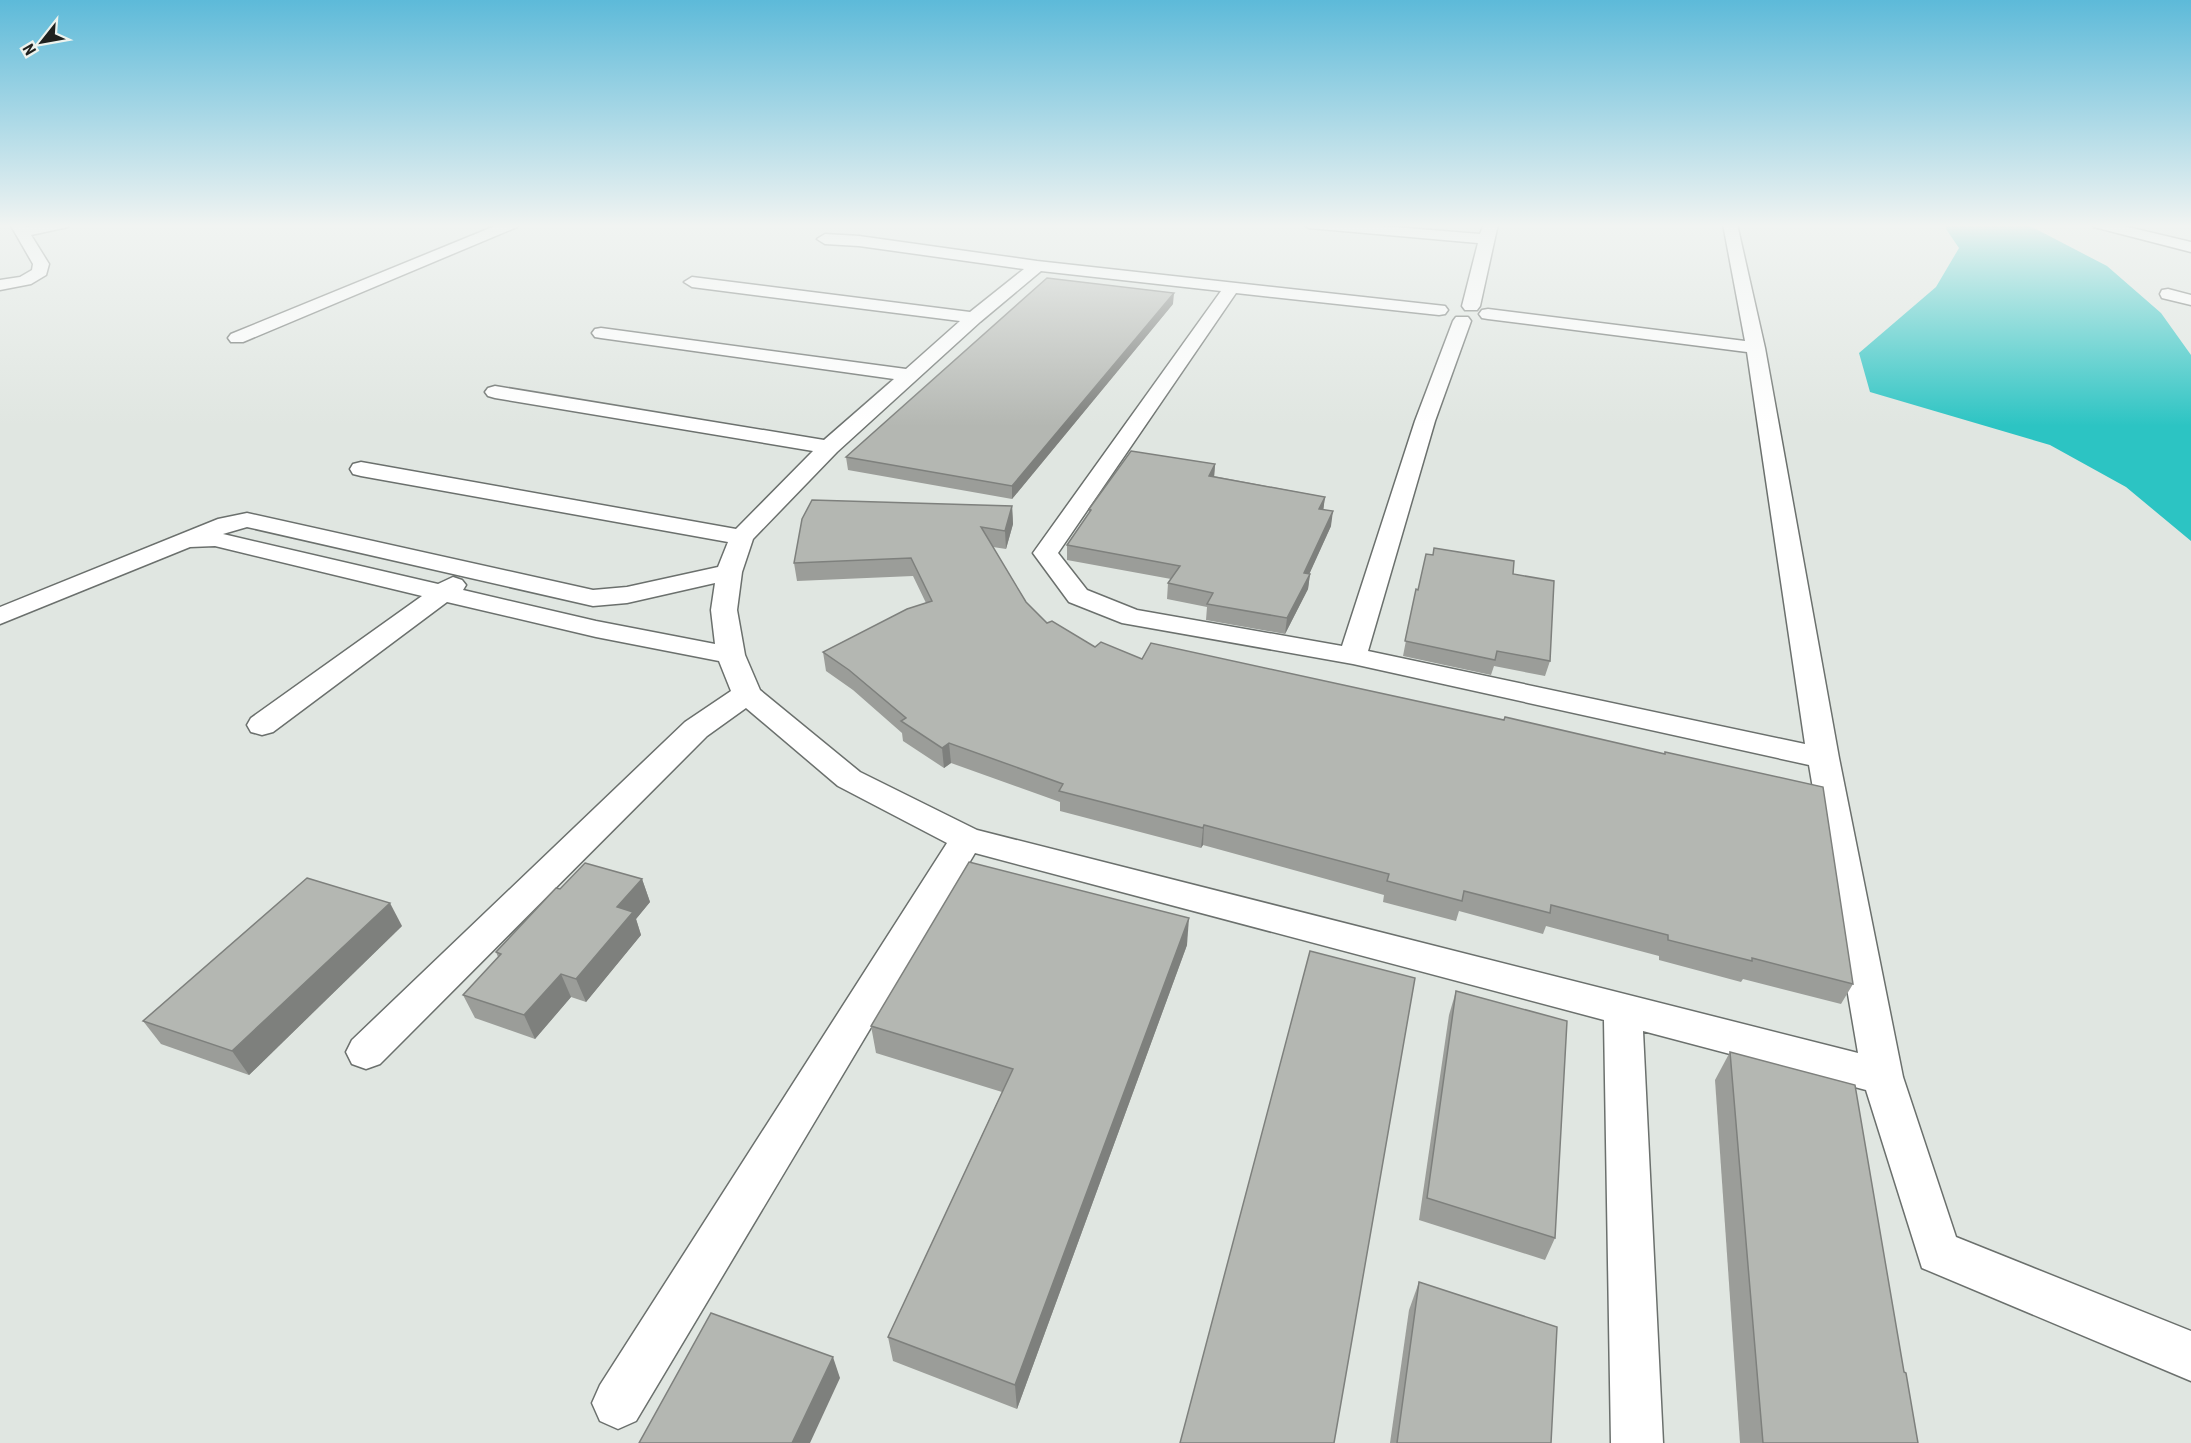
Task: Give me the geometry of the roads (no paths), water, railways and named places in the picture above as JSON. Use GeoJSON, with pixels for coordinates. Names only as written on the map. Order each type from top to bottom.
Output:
{"type":"FeatureCollection","features":[{"type":"Feature","properties":{"kind":"street"},"geometry":{"type":"LineString","coordinates":[[237,338],[350,291]]}},
{"type":"Feature","properties":{"kind":"street"},"geometry":{"type":"LineString","coordinates":[[765,291],[974,318]]}},
{"type":"Feature","properties":{"kind":"street"},"geometry":{"type":"LineString","coordinates":[[1006,291],[829,447],[742,537],[729,572],[724,610],[731,655],[747,694],[849,779],[967,838],[1883,1077]]}},
{"type":"Feature","properties":{"kind":"street"},"geometry":{"type":"LineString","coordinates":[[1229,291],[1045,554],[1078,596],[1131,617],[1353,656],[1823,758]]}},
{"type":"Feature","properties":{"kind":"street"},"geometry":{"type":"LineString","coordinates":[[1271,291],[1439,310],[1455,304],[1481,320],[1488,314],[1756,348]]}},
{"type":"Feature","properties":{"kind":"street"},"geometry":{"type":"LineString","coordinates":[[1353,656],[1425,421],[1467,313],[1473,291]]}},
{"type":"Feature","properties":{"kind":"street"},"geometry":{"type":"LineString","coordinates":[[1744,291],[1756,348],[1823,758],[1883,1077],[1938,1252],[2191,1356]]}},
{"type":"Feature","properties":{"kind":"street"},"geometry":{"type":"LineString","coordinates":[[2168,294],[2191,300]]}},
{"type":"Feature","properties":{"kind":"street"},"geometry":{"type":"LineString","coordinates":[[601,333],[911,375]]}},
{"type":"Feature","properties":{"kind":"street"},"geometry":{"type":"LineString","coordinates":[[495,392],[829,447]]}},
{"type":"Feature","properties":{"kind":"street"},"geometry":{"type":"LineString","coordinates":[[361,470],[742,537]]}},
{"type":"Feature","properties":{"kind":"street"},"geometry":{"type":"LineString","coordinates":[[0,616],[226,524],[247,520],[593,598],[627,595],[729,572]]}},
{"type":"Feature","properties":{"kind":"street"},"geometry":{"type":"LineString","coordinates":[[290,557],[320,537]]}},
{"type":"Feature","properties":{"kind":"street"},"geometry":{"type":"LineString","coordinates":[[179,543],[215,539],[596,629],[731,655]]}},
{"type":"Feature","properties":{"kind":"street"},"geometry":{"type":"LineString","coordinates":[[262,725],[471,572]]}},
{"type":"Feature","properties":{"kind":"street"},"geometry":{"type":"LineString","coordinates":[[366,1052],[696,729],[747,694]]}},
{"type":"Feature","properties":{"kind":"street"},"geometry":{"type":"LineString","coordinates":[[618,1403],[967,838]]}},
{"type":"Feature","properties":{"kind":"street"},"geometry":{"type":"LineString","coordinates":[[1623,1009],[1637,1443]]}},
{"type":"Feature","properties":{"kind":"water"},"geometry":{"type":"Polygon","coordinates":[[[1931,291],[2136,291],[2161,313],[2191,355],[2191,541],[2126,487],[2050,445],[1870,392],[1859,353],[1931,291]]]}}]}
